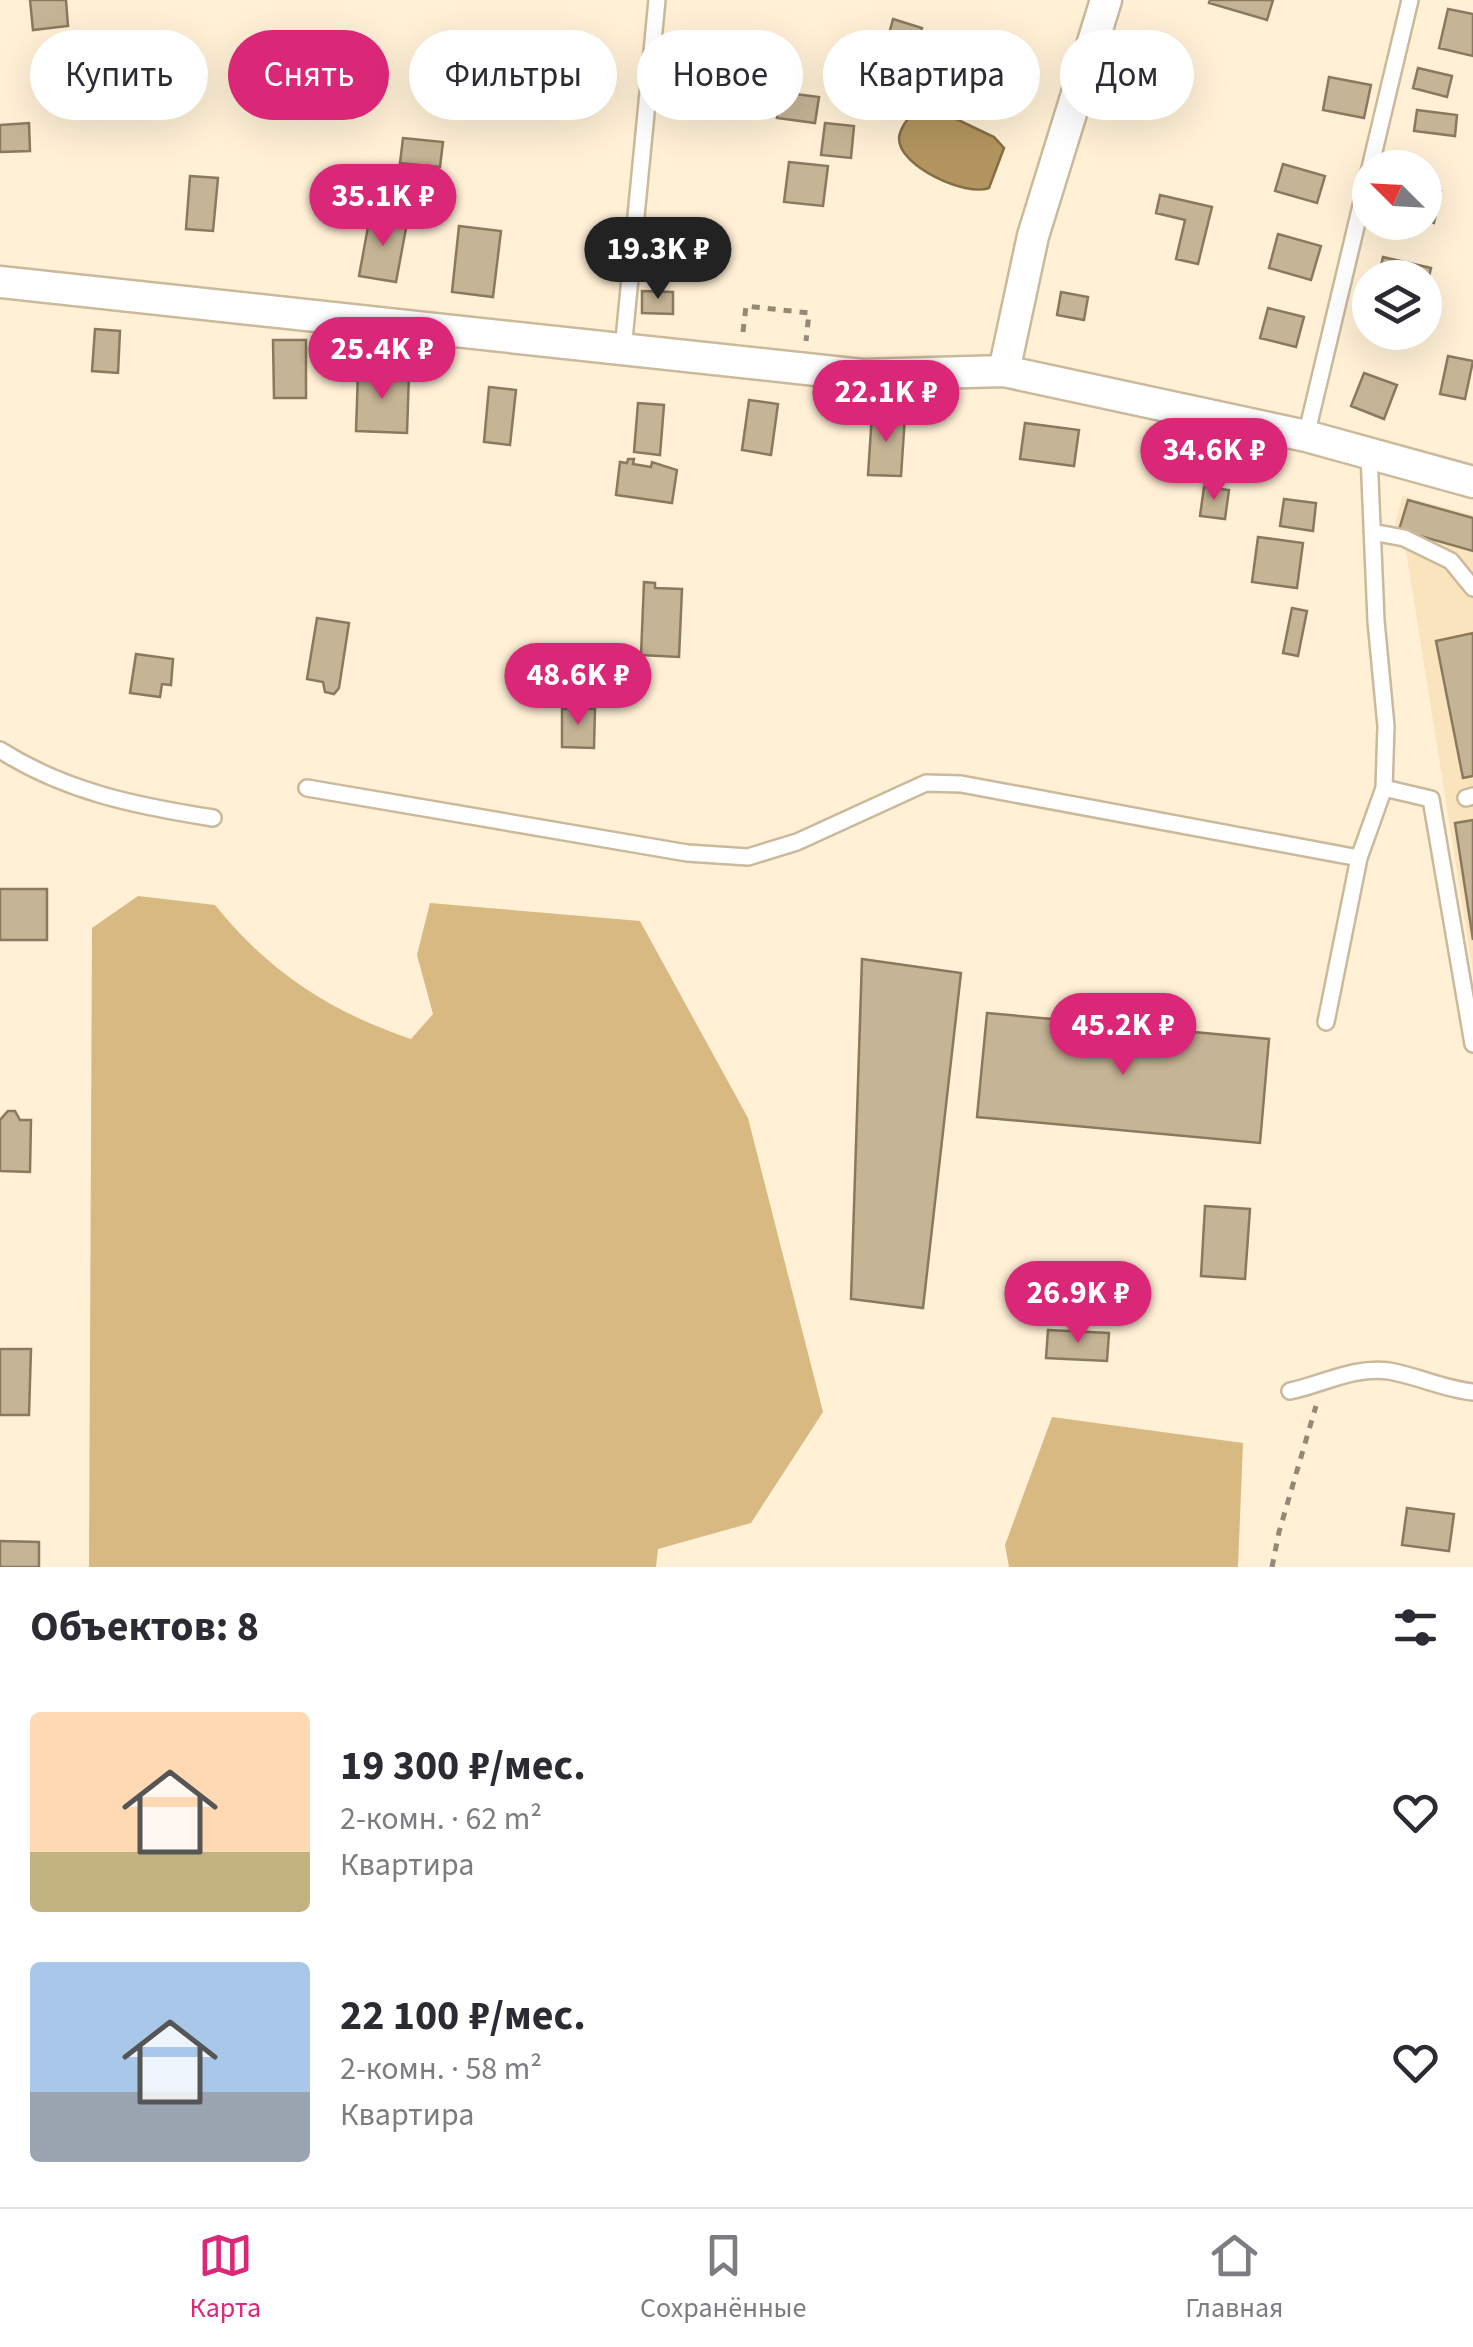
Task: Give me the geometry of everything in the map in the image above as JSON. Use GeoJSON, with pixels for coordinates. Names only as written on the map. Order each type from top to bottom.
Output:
{"type":"FeatureCollection","features":[{"type":"Feature","properties":{"kind":"street"},"geometry":{"type":"LineString","coordinates":[[1004,371],[1034,236],[1106,0]]}},
{"type":"Feature","properties":{"kind":"street"},"geometry":{"type":"LineString","coordinates":[[0,282],[862,375],[1004,371],[1306,436],[1473,482]]}},
{"type":"Feature","properties":{"kind":"lane"},"geometry":{"type":"LineString","coordinates":[[623,350],[657,0]]}},
{"type":"Feature","properties":{"kind":"lane"},"geometry":{"type":"LineString","coordinates":[[1374,150],[1410,0]]}},
{"type":"Feature","properties":{"kind":"lane"},"geometry":{"type":"LineString","coordinates":[[1306,436],[1353,240]]}},
{"type":"Feature","properties":{"kind":"lane"},"geometry":{"type":"LineString","coordinates":[[1326,1022],[1359,858],[1384,788],[1386,726],[1370,454]]}},
{"type":"Feature","properties":{"kind":"lane"},"geometry":{"type":"LineString","coordinates":[[1372,532],[1404,538],[1452,560],[1473,588]]}},
{"type":"Feature","properties":{"kind":"lane"},"geometry":{"type":"LineString","coordinates":[[0,750],[65,782],[129,805],[212,818]]}},
{"type":"Feature","properties":{"kind":"lane"},"geometry":{"type":"LineString","coordinates":[[306,788],[687,853],[748,856],[797,842],[926,784],[960,784],[1359,858]]}},
{"type":"Feature","properties":{"kind":"lane"},"geometry":{"type":"LineString","coordinates":[[1384,788],[1431,799],[1473,1044]]}},
{"type":"Feature","properties":{"kind":"lane"},"geometry":{"type":"LineString","coordinates":[[1290,1391],[1354,1372],[1389,1371],[1446,1390],[1473,1392]]}},
{"type":"Feature","properties":{"kind":"path"},"geometry":{"type":"LineString","coordinates":[[740,362],[746,306],[809,312],[803,369]]}},
{"type":"Feature","properties":{"kind":"path"},"geometry":{"type":"LineString","coordinates":[[1272,1567],[1323,1384]]}},
{"type":"Feature","properties":{"kind":"shaded area"},"geometry":{"type":"Polygon","coordinates":[[[958,120],[994,137],[1004,148],[989,188],[978,190],[950,184],[909,159],[899,138],[905,123],[958,120]]]}},
{"type":"Feature","properties":{"kind":"shaded area"},"geometry":{"type":"Polygon","coordinates":[[[1403,496],[1473,515],[1473,972],[1403,532],[1394,529],[1403,496]]]}},
{"type":"Feature","properties":{"kind":"shaded area"},"geometry":{"type":"Polygon","coordinates":[[[138,896],[215,905],[257,951],[303,987],[354,1016],[411,1039],[433,1014],[417,955],[430,903],[640,921],[748,1118],[823,1412],[751,1523],[658,1549],[656,1567],[89,1567],[92,928],[138,896]]]}},
{"type":"Feature","properties":{"kind":"shaded area"},"geometry":{"type":"Polygon","coordinates":[[[1052,1417],[1243,1443],[1238,1567],[1009,1567],[1005,1545],[1052,1417]]]}},
{"type":"Feature","properties":{"kind":"building"},"geometry":{"type":"Polygon","coordinates":[[[30,0],[66,0],[68,26],[33,30],[30,0]]]}},
{"type":"Feature","properties":{"kind":"building"},"geometry":{"type":"Polygon","coordinates":[[[1273,0],[1267,20],[1209,3],[1273,0]]]}},
{"type":"Feature","properties":{"kind":"building"},"geometry":{"type":"Polygon","coordinates":[[[1448,9],[1473,14],[1473,56],[1439,48],[1448,9]]]}},
{"type":"Feature","properties":{"kind":"building"},"geometry":{"type":"Polygon","coordinates":[[[893,19],[922,28],[921,30],[890,30],[893,19]]]}},
{"type":"Feature","properties":{"kind":"building"},"geometry":{"type":"Polygon","coordinates":[[[1418,68],[1452,76],[1447,97],[1413,88],[1418,68]]]}},
{"type":"Feature","properties":{"kind":"building"},"geometry":{"type":"Polygon","coordinates":[[[1329,77],[1371,85],[1364,118],[1323,110],[1329,77]]]}},
{"type":"Feature","properties":{"kind":"building"},"geometry":{"type":"Polygon","coordinates":[[[803,95],[819,97],[815,123],[792,120],[803,120],[803,95]]]}},
{"type":"Feature","properties":{"kind":"building"},"geometry":{"type":"Polygon","coordinates":[[[1417,110],[1457,115],[1455,136],[1414,131],[1417,110]]]}},
{"type":"Feature","properties":{"kind":"building"},"geometry":{"type":"Polygon","coordinates":[[[29,123],[30,151],[0,152],[0,125],[29,123]]]}},
{"type":"Feature","properties":{"kind":"building"},"geometry":{"type":"Polygon","coordinates":[[[825,123],[854,126],[851,158],[821,155],[825,123]]]}},
{"type":"Feature","properties":{"kind":"building"},"geometry":{"type":"Polygon","coordinates":[[[403,138],[443,142],[440,167],[400,163],[403,138]]]}},
{"type":"Feature","properties":{"kind":"building"},"geometry":{"type":"Polygon","coordinates":[[[789,162],[828,166],[823,206],[784,202],[789,162]]]}},
{"type":"Feature","properties":{"kind":"building"},"geometry":{"type":"Polygon","coordinates":[[[1283,164],[1325,176],[1317,203],[1275,191],[1283,164]]]}},
{"type":"Feature","properties":{"kind":"building"},"geometry":{"type":"Polygon","coordinates":[[[190,176],[218,178],[213,231],[186,229],[190,176]]]}},
{"type":"Feature","properties":{"kind":"building"},"geometry":{"type":"Polygon","coordinates":[[[1160,195],[1212,207],[1198,264],[1176,259],[1185,220],[1156,213],[1160,195]]]}},
{"type":"Feature","properties":{"kind":"building"},"geometry":{"type":"Polygon","coordinates":[[[370,216],[407,223],[396,282],[359,276],[370,216]]]}},
{"type":"Feature","properties":{"kind":"building"},"geometry":{"type":"Polygon","coordinates":[[[459,226],[501,231],[493,297],[452,292],[459,226]]]}},
{"type":"Feature","properties":{"kind":"building"},"geometry":{"type":"Polygon","coordinates":[[[1278,234],[1321,246],[1311,280],[1269,268],[1278,234]]]}},
{"type":"Feature","properties":{"kind":"building"},"geometry":{"type":"Polygon","coordinates":[[[642,291],[673,292],[673,314],[642,313],[642,291]]]}},
{"type":"Feature","properties":{"kind":"building"},"geometry":{"type":"Polygon","coordinates":[[[1061,292],[1088,297],[1084,320],[1057,315],[1061,292]]]}},
{"type":"Feature","properties":{"kind":"building"},"geometry":{"type":"Polygon","coordinates":[[[1268,308],[1304,317],[1296,347],[1260,338],[1268,308]]]}},
{"type":"Feature","properties":{"kind":"building"},"geometry":{"type":"Polygon","coordinates":[[[95,329],[120,331],[118,373],[92,371],[95,329]]]}},
{"type":"Feature","properties":{"kind":"building"},"geometry":{"type":"Polygon","coordinates":[[[273,340],[306,340],[306,398],[274,398],[273,340]]]}},
{"type":"Feature","properties":{"kind":"building"},"geometry":{"type":"Polygon","coordinates":[[[1448,356],[1473,361],[1465,399],[1440,394],[1448,356]]]}},
{"type":"Feature","properties":{"kind":"building"},"geometry":{"type":"Polygon","coordinates":[[[358,372],[409,374],[407,433],[356,431],[358,372]]]}},
{"type":"Feature","properties":{"kind":"building"},"geometry":{"type":"Polygon","coordinates":[[[1364,373],[1397,385],[1384,419],[1351,406],[1364,373]]]}},
{"type":"Feature","properties":{"kind":"building"},"geometry":{"type":"Polygon","coordinates":[[[489,387],[516,390],[510,445],[484,442],[489,387]]]}},
{"type":"Feature","properties":{"kind":"building"},"geometry":{"type":"Polygon","coordinates":[[[749,400],[778,404],[771,455],[742,450],[749,400]]]}},
{"type":"Feature","properties":{"kind":"building"},"geometry":{"type":"Polygon","coordinates":[[[638,403],[664,405],[660,455],[634,452],[638,403]]]}},
{"type":"Feature","properties":{"kind":"building"},"geometry":{"type":"Polygon","coordinates":[[[872,414],[905,416],[901,476],[868,475],[872,414]]]}},
{"type":"Feature","properties":{"kind":"building"},"geometry":{"type":"Polygon","coordinates":[[[1025,423],[1079,430],[1074,466],[1020,459],[1025,423]]]}},
{"type":"Feature","properties":{"kind":"building"},"geometry":{"type":"Polygon","coordinates":[[[634,459],[633,464],[651,467],[652,462],[677,470],[672,503],[616,495],[620,462],[627,463],[634,459]]]}},
{"type":"Feature","properties":{"kind":"building"},"geometry":{"type":"Polygon","coordinates":[[[1204,487],[1229,490],[1225,519],[1200,516],[1204,487]]]}},
{"type":"Feature","properties":{"kind":"building"},"geometry":{"type":"Polygon","coordinates":[[[1284,499],[1316,503],[1313,531],[1280,526],[1284,499]]]}},
{"type":"Feature","properties":{"kind":"building"},"geometry":{"type":"Polygon","coordinates":[[[1408,500],[1473,518],[1473,551],[1399,530],[1408,500]]]}},
{"type":"Feature","properties":{"kind":"building"},"geometry":{"type":"Polygon","coordinates":[[[1258,537],[1303,543],[1297,588],[1252,582],[1258,537]]]}},
{"type":"Feature","properties":{"kind":"building"},"geometry":{"type":"Polygon","coordinates":[[[644,582],[655,583],[655,588],[682,589],[679,657],[641,655],[644,582]]]}},
{"type":"Feature","properties":{"kind":"building"},"geometry":{"type":"Polygon","coordinates":[[[1292,608],[1307,611],[1298,656],[1283,653],[1292,608]]]}},
{"type":"Feature","properties":{"kind":"building"},"geometry":{"type":"Polygon","coordinates":[[[317,618],[349,623],[339,688],[334,694],[325,692],[323,682],[307,679],[317,618]]]}},
{"type":"Feature","properties":{"kind":"building"},"geometry":{"type":"Polygon","coordinates":[[[1473,633],[1473,776],[1463,778],[1436,641],[1473,633]]]}},
{"type":"Feature","properties":{"kind":"building"},"geometry":{"type":"Polygon","coordinates":[[[136,654],[173,659],[171,685],[162,684],[160,697],[130,693],[136,654]]]}},
{"type":"Feature","properties":{"kind":"building"},"geometry":{"type":"Polygon","coordinates":[[[562,709],[595,709],[594,748],[562,747],[562,709]]]}},
{"type":"Feature","properties":{"kind":"building"},"geometry":{"type":"Polygon","coordinates":[[[1473,820],[1473,940],[1455,823],[1473,820]]]}},
{"type":"Feature","properties":{"kind":"building"},"geometry":{"type":"Polygon","coordinates":[[[0,889],[47,889],[47,940],[0,940],[0,889]]]}},
{"type":"Feature","properties":{"kind":"building"},"geometry":{"type":"Polygon","coordinates":[[[862,959],[961,973],[923,1308],[851,1299],[862,959]]]}},
{"type":"Feature","properties":{"kind":"building"},"geometry":{"type":"Polygon","coordinates":[[[987,1013],[1269,1039],[1260,1143],[977,1117],[987,1013]]]}},
{"type":"Feature","properties":{"kind":"building"},"geometry":{"type":"Polygon","coordinates":[[[8,1111],[15,1111],[20,1120],[31,1120],[30,1172],[0,1171],[0,1120],[8,1111]]]}},
{"type":"Feature","properties":{"kind":"building"},"geometry":{"type":"Polygon","coordinates":[[[1205,1206],[1250,1209],[1245,1279],[1201,1276],[1205,1206]]]}},
{"type":"Feature","properties":{"kind":"building"},"geometry":{"type":"Polygon","coordinates":[[[1048,1330],[1109,1333],[1107,1361],[1046,1358],[1048,1330]]]}},
{"type":"Feature","properties":{"kind":"building"},"geometry":{"type":"Polygon","coordinates":[[[0,1349],[31,1349],[29,1415],[0,1415],[0,1349]]]}},
{"type":"Feature","properties":{"kind":"building"},"geometry":{"type":"Polygon","coordinates":[[[1407,1508],[1454,1514],[1449,1551],[1402,1545],[1407,1508]]]}},
{"type":"Feature","properties":{"kind":"building"},"geometry":{"type":"Polygon","coordinates":[[[0,1541],[39,1542],[39,1567],[0,1567],[0,1541]]]}}]}
